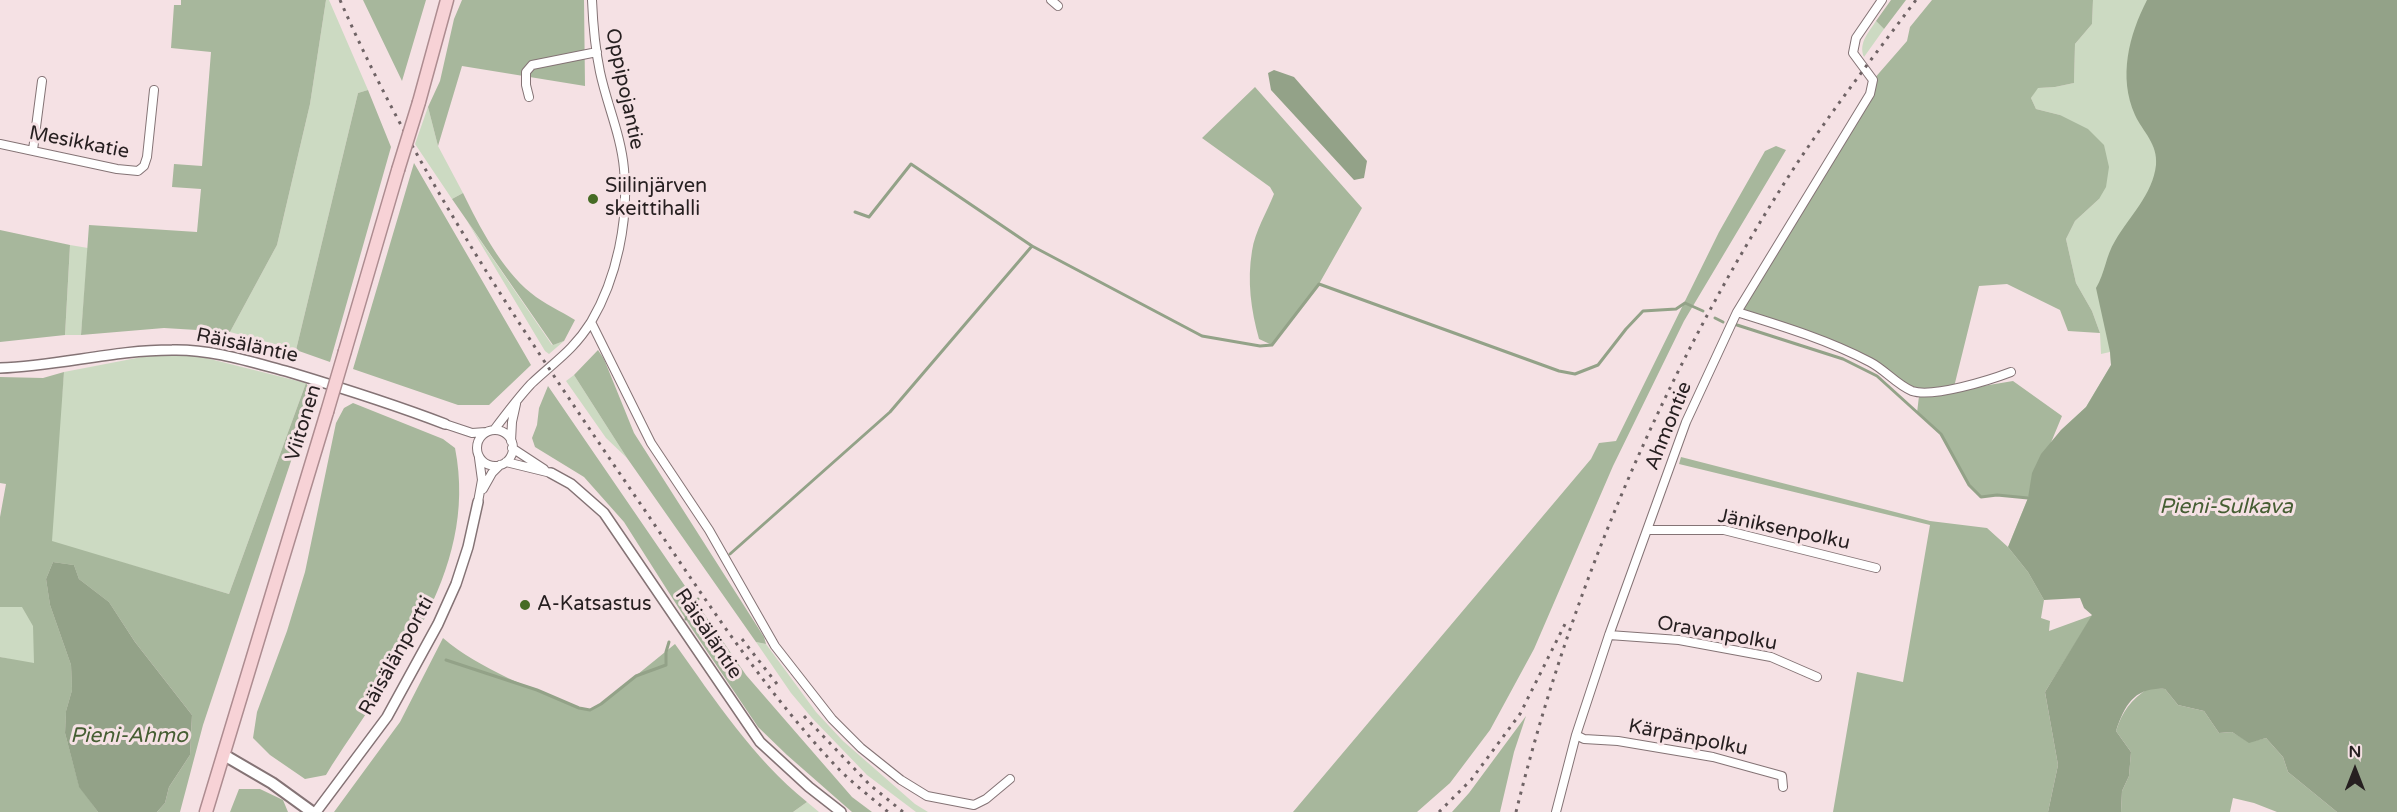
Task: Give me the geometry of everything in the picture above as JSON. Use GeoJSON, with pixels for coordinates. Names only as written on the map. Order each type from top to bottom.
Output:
{"type":"FeatureCollection","features":[{"type":"Feature","properties":{"kind":"highway","name":"Viitonen"},"geometry":{"type":"LineString","coordinates":[[206,812],[420,102],[447,0]]}},
{"type":"Feature","properties":{"kind":"main road"},"geometry":{"type":"LineString","coordinates":[[224,755],[272,783],[314,812]]}},
{"type":"Feature","properties":{"kind":"street","name":"Oppipojantie"},"geometry":{"type":"LineString","coordinates":[[490,431],[532,383],[559,361],[576,343],[591,322],[610,280],[620,243],[624,207],[624,166],[618,130],[601,74],[592,0]]}},
{"type":"Feature","properties":{"kind":"street"},"geometry":{"type":"LineString","coordinates":[[1051,0],[1058,6]]}},
{"type":"Feature","properties":{"kind":"street","name":"Ahmontie"},"geometry":{"type":"LineString","coordinates":[[1556,812],[1576,735],[1609,635],[1686,422],[1737,312],[1870,94],[1873,80],[1853,53],[1856,38],[1882,0]]}},
{"type":"Feature","properties":{"kind":"street"},"geometry":{"type":"LineString","coordinates":[[529,97],[525,85],[526,72],[532,65],[597,52]]}},
{"type":"Feature","properties":{"kind":"street"},"geometry":{"type":"LineString","coordinates":[[33,150],[42,81]]}},
{"type":"Feature","properties":{"kind":"street","name":"Mesikkatie"},"geometry":{"type":"LineString","coordinates":[[0,144],[117,169],[138,171],[144,166],[147,158],[154,90]]}},
{"type":"Feature","properties":{"kind":"street"},"geometry":{"type":"LineString","coordinates":[[1737,312],[1840,347],[1872,363],[1912,391],[1940,391],[1982,383],[2011,372]]}},
{"type":"Feature","properties":{"kind":"street"},"geometry":{"type":"LineString","coordinates":[[591,322],[651,443],[709,531],[775,646],[832,719],[901,780],[927,796],[974,806],[1010,779]]}},
{"type":"Feature","properties":{"kind":"street","name":"Räisäläntie"},"geometry":{"type":"LineString","coordinates":[[0,368],[29,367],[132,352],[174,350],[209,352],[370,396],[445,424]]}},
{"type":"Feature","properties":{"kind":"street"},"geometry":{"type":"LineString","coordinates":[[478,502],[487,481],[503,463],[512,444],[512,422],[517,400]]}},
{"type":"Feature","properties":{"kind":"street"},"geometry":{"type":"LineString","coordinates":[[445,424],[472,434],[490,431],[504,433],[512,444],[551,473]]}},
{"type":"Feature","properties":{"kind":"street"},"geometry":{"type":"LineString","coordinates":[[445,424],[470,438],[480,459],[490,465],[503,463],[551,473]]}},
{"type":"Feature","properties":{"kind":"street"},"geometry":{"type":"LineString","coordinates":[[478,502],[482,480],[477,451],[481,436],[490,431]]}},
{"type":"Feature","properties":{"kind":"street","name":"Räisäläntie"},"geometry":{"type":"LineString","coordinates":[[551,473],[571,484],[604,513],[760,742],[809,787],[841,812]]}},
{"type":"Feature","properties":{"kind":"street","name":"Räisälänportti"},"geometry":{"type":"LineString","coordinates":[[314,812],[387,717],[438,624],[456,584],[468,547],[478,502]]}},
{"type":"Feature","properties":{"kind":"street","name":"Jäniksenpolku"},"geometry":{"type":"LineString","coordinates":[[1648,530],[1724,530],[1876,567]]}},
{"type":"Feature","properties":{"kind":"street","name":"Oravanpolku"},"geometry":{"type":"LineString","coordinates":[[1609,635],[1679,640],[1771,657],[1817,677]]}},
{"type":"Feature","properties":{"kind":"street","name":"Kärpänpolku"},"geometry":{"type":"LineString","coordinates":[[1576,735],[1584,739],[1618,741],[1713,757],[1782,776],[1783,787]]}},
{"type":"Feature","properties":{"kind":"shaded area"},"geometry":{"type":"Polygon","coordinates":[[[181,0],[326,0],[310,104],[277,245],[230,332],[164,328],[81,335],[89,225],[197,232],[201,189],[172,187],[174,164],[202,166],[211,52],[171,48],[174,5],[181,5],[181,0]]]}},
{"type":"Feature","properties":{"kind":"shaded area"},"geometry":{"type":"Polygon","coordinates":[[[326,0],[329,0],[368,90],[358,93],[296,350],[230,332],[277,245],[310,104],[326,0]]]}},
{"type":"Feature","properties":{"kind":"shaded area"},"geometry":{"type":"Polygon","coordinates":[[[363,0],[426,0],[402,81],[363,0]]]}},
{"type":"Feature","properties":{"kind":"shaded area"},"geometry":{"type":"Polygon","coordinates":[[[462,0],[584,0],[585,86],[462,66],[438,146],[428,107],[440,81],[454,19],[462,0]]]}},
{"type":"Feature","properties":{"kind":"shaded area"},"geometry":{"type":"Polygon","coordinates":[[[1891,0],[1906,0],[1884,29],[1876,21],[1891,0]]]}},
{"type":"Feature","properties":{"kind":"shaded area"},"geometry":{"type":"Polygon","coordinates":[[[1932,0],[2093,0],[2092,24],[2075,44],[2074,83],[2038,88],[2031,98],[2036,109],[2060,115],[2088,129],[2104,145],[2109,167],[2106,187],[2099,199],[2075,221],[2066,239],[2076,283],[2092,311],[2100,333],[2068,331],[2060,310],[2007,284],[1979,286],[1953,391],[2013,381],[2062,416],[2028,498],[1997,495],[1981,497],[1969,485],[1941,434],[1917,413],[1919,396],[1872,363],[1737,312],[1845,133],[1873,80],[1907,41],[1910,27],[1932,0]]]}},
{"type":"Feature","properties":{"kind":"shaded area"},"geometry":{"type":"Polygon","coordinates":[[[2093,0],[2240,0],[2044,600],[2028,572],[2008,547],[2028,498],[2032,473],[2061,430],[2086,407],[2111,365],[2110,352],[2101,354],[2100,333],[2092,311],[2076,283],[2066,239],[2075,221],[2099,199],[2060,115],[2036,109],[2031,98],[2037,88],[2074,83],[2075,44],[2092,24],[2093,0]]]}},
{"type":"Feature","properties":{"kind":"shaded area"},"geometry":{"type":"Polygon","coordinates":[[[1876,21],[1884,29],[1864,57],[1863,42],[1876,21]]]}},
{"type":"Feature","properties":{"kind":"shaded area"},"geometry":{"type":"Polygon","coordinates":[[[1255,87],[1362,208],[1319,284],[1272,345],[1259,339],[1252,306],[1250,273],[1256,236],[1274,194],[1270,187],[1202,138],[1255,87]]]}},
{"type":"Feature","properties":{"kind":"shaded area"},"geometry":{"type":"Polygon","coordinates":[[[368,90],[391,147],[330,362],[296,350],[358,93],[368,90]]]}},
{"type":"Feature","properties":{"kind":"shaded area"},"geometry":{"type":"Polygon","coordinates":[[[428,107],[438,146],[463,193],[452,199],[415,144],[428,107]]]}},
{"type":"Feature","properties":{"kind":"shaded area"},"geometry":{"type":"Polygon","coordinates":[[[1776,146],[1786,150],[1684,321],[1613,466],[1534,649],[1490,730],[1450,783],[1417,812],[1293,812],[1591,459],[1599,443],[1616,441],[1719,232],[1765,151],[1776,146]]]}},
{"type":"Feature","properties":{"kind":"shaded area"},"geometry":{"type":"Polygon","coordinates":[[[414,163],[531,365],[489,405],[458,405],[353,369],[414,163]]]}},
{"type":"Feature","properties":{"kind":"shaded area"},"geometry":{"type":"Polygon","coordinates":[[[463,193],[484,233],[510,272],[536,297],[575,320],[564,341],[553,345],[452,199],[463,193]]]}},
{"type":"Feature","properties":{"kind":"shaded area"},"geometry":{"type":"Polygon","coordinates":[[[467,221],[552,345],[564,341],[549,354],[545,351],[467,221]]]}},
{"type":"Feature","properties":{"kind":"shaded area"},"geometry":{"type":"Polygon","coordinates":[[[0,230],[70,245],[65,335],[0,342],[0,230]]]}},
{"type":"Feature","properties":{"kind":"shaded area"},"geometry":{"type":"Polygon","coordinates":[[[70,245],[88,248],[81,335],[65,335],[70,245]]]}},
{"type":"Feature","properties":{"kind":"shaded area"},"geometry":{"type":"Polygon","coordinates":[[[598,350],[604,359],[634,433],[764,637],[766,644],[756,642],[627,458],[574,375],[598,350]]]}},
{"type":"Feature","properties":{"kind":"shaded area"},"geometry":{"type":"Polygon","coordinates":[[[147,356],[198,356],[306,383],[229,594],[93,554],[121,601],[131,635],[109,602],[79,579],[74,565],[53,562],[46,579],[50,605],[71,665],[72,690],[66,711],[65,733],[79,786],[98,812],[50,812],[19,747],[9,719],[6,693],[13,660],[0,657],[0,588],[29,543],[28,516],[0,473],[0,389],[62,395],[64,372],[147,356]]]}},
{"type":"Feature","properties":{"kind":"shaded area"},"geometry":{"type":"Polygon","coordinates":[[[64,372],[52,541],[229,594],[306,383],[313,395],[203,725],[180,812],[157,812],[165,803],[169,787],[190,755],[192,715],[135,642],[109,602],[79,579],[74,565],[53,562],[46,579],[50,605],[71,665],[72,690],[66,711],[65,733],[79,786],[98,812],[0,812],[0,657],[34,663],[33,626],[22,607],[0,607],[0,517],[6,484],[0,483],[0,377],[43,378],[64,372]]]}},
{"type":"Feature","properties":{"kind":"shaded area"},"geometry":{"type":"Polygon","coordinates":[[[574,375],[627,458],[606,438],[566,381],[574,375]]]}},
{"type":"Feature","properties":{"kind":"shaded area"},"geometry":{"type":"Polygon","coordinates":[[[548,386],[746,675],[852,797],[872,812],[852,812],[758,727],[624,522],[584,477],[535,447],[532,438],[537,425],[539,408],[548,386]]]}},
{"type":"Feature","properties":{"kind":"shaded area"},"geometry":{"type":"Polygon","coordinates":[[[353,403],[443,439],[455,448],[459,494],[454,539],[442,581],[401,661],[326,775],[305,779],[270,755],[253,738],[257,712],[287,631],[305,572],[336,423],[344,408],[353,403]]]}},
{"type":"Feature","properties":{"kind":"shaded area"},"geometry":{"type":"Polygon","coordinates":[[[1681,457],[1930,521],[1987,528],[2008,547],[2028,572],[2044,600],[2041,618],[2050,621],[2049,631],[2093,615],[2045,692],[2058,765],[2048,812],[1833,812],[1857,672],[1903,682],[1930,525],[1679,464],[1681,457]]]}},
{"type":"Feature","properties":{"kind":"shaded area"},"geometry":{"type":"Polygon","coordinates":[[[443,638],[473,659],[508,678],[579,708],[590,710],[601,704],[675,644],[752,747],[787,785],[807,802],[793,812],[334,812],[400,722],[443,638]]]}},
{"type":"Feature","properties":{"kind":"shaded area"},"geometry":{"type":"Polygon","coordinates":[[[756,642],[766,644],[816,712],[843,741],[915,804],[928,812],[916,812],[867,775],[791,693],[756,642]]]}},
{"type":"Feature","properties":{"kind":"shaded area"},"geometry":{"type":"Polygon","coordinates":[[[2149,688],[2165,689],[2178,705],[2204,711],[2219,733],[2232,732],[2249,742],[2266,738],[2283,757],[2288,772],[2337,812],[2277,812],[2233,798],[2230,812],[2121,812],[2122,791],[2129,776],[2131,752],[2116,731],[2128,706],[2149,688]]]}},
{"type":"Feature","properties":{"kind":"shaded area"},"geometry":{"type":"Polygon","coordinates":[[[1526,716],[1514,752],[1500,812],[1452,812],[1469,793],[1526,716]]]}},
{"type":"Feature","properties":{"kind":"shaded area"},"geometry":{"type":"Polygon","coordinates":[[[239,789],[260,789],[283,800],[288,812],[230,812],[239,789]]]}},
{"type":"Feature","properties":{"kind":"shaded area"},"geometry":{"type":"Polygon","coordinates":[[[807,802],[819,812],[793,812],[807,802]]]}},
{"type":"Feature","properties":{"kind":"water","name":"Pieni-Sulkava"},"geometry":{"type":"Polygon","coordinates":[[[2147,0],[2397,0],[2397,812],[2337,812],[2288,772],[2283,757],[2266,738],[2249,743],[2232,732],[2219,733],[2204,711],[2178,705],[2165,689],[2155,689],[2139,694],[2133,699],[2123,713],[2116,731],[2131,752],[2129,776],[2122,791],[2121,812],[2048,812],[2058,765],[2045,692],[2092,615],[2084,608],[2080,598],[2044,600],[2028,572],[2008,547],[2028,498],[2032,473],[2041,454],[2061,430],[2086,407],[2111,365],[2096,288],[2112,246],[2140,205],[2154,176],[2156,165],[2155,151],[2135,115],[2127,86],[2131,42],[2147,0]]]}},
{"type":"Feature","properties":{"kind":"water"},"geometry":{"type":"Polygon","coordinates":[[[1274,70],[1294,77],[1367,161],[1364,178],[1354,180],[1271,90],[1268,73],[1274,70]]]}},
{"type":"Feature","properties":{"kind":"water","name":"Pieni-Ahmo"},"geometry":{"type":"Polygon","coordinates":[[[53,562],[74,565],[79,579],[109,602],[135,642],[192,715],[190,755],[169,787],[165,803],[157,812],[98,812],[79,787],[65,733],[66,711],[72,690],[71,665],[50,605],[46,579],[53,562]]]}},
{"type":"Feature","properties":{"kind":"waterway"},"geometry":{"type":"LineString","coordinates":[[855,212],[869,217],[911,164],[1032,246],[1202,336],[1260,346],[1272,345],[1319,284],[1559,371],[1575,374],[1598,365],[1643,311],[1676,309],[1685,303],[1703,311]]}},
{"type":"Feature","properties":{"kind":"waterway"},"geometry":{"type":"LineString","coordinates":[[730,554],[890,412],[1032,246]]}},
{"type":"Feature","properties":{"kind":"waterway"},"geometry":{"type":"LineString","coordinates":[[1715,318],[1723,322]]}},
{"type":"Feature","properties":{"kind":"waterway"},"geometry":{"type":"LineString","coordinates":[[1737,325],[1843,359],[1877,376],[1941,434],[1969,485],[1981,497],[1997,495],[2028,498]]}},
{"type":"Feature","properties":{"kind":"waterway"},"geometry":{"type":"LineString","coordinates":[[686,619],[698,599]]}},
{"type":"Feature","properties":{"kind":"waterway"},"geometry":{"type":"LineString","coordinates":[[446,660],[590,710],[636,676],[666,665],[669,642]]}},
{"type":"Feature","properties":{"kind":"railway"},"geometry":{"type":"LineString","coordinates":[[340,0],[370,65],[438,191],[513,314],[593,433],[704,597],[778,699],[839,770],[888,812]]}},
{"type":"Feature","properties":{"kind":"railway"},"geometry":{"type":"LineString","coordinates":[[1516,812],[1538,729],[1564,647],[1593,566],[1660,408],[1740,256],[1785,182],[1832,113],[1916,0]]}},
{"type":"Feature","properties":{"kind":"railway"},"geometry":{"type":"LineString","coordinates":[[1439,812],[1471,780],[1520,714],[1566,622]]}},
{"type":"Feature","properties":{"kind":"railway"},"geometry":{"type":"LineString","coordinates":[[742,639],[777,684]]}},
{"type":"Feature","properties":{"kind":"railway"},"geometry":{"type":"LineString","coordinates":[[804,716],[869,784],[903,812]]}},
{"type":"Feature","properties":{"kind":"place","name":"Siilinjärven skeittihalli"},"geometry":{"type":"Point","coordinates":[593,199]}},
{"type":"Feature","properties":{"kind":"place","name":"A-Katsastus"},"geometry":{"type":"Point","coordinates":[525,605]}}]}
